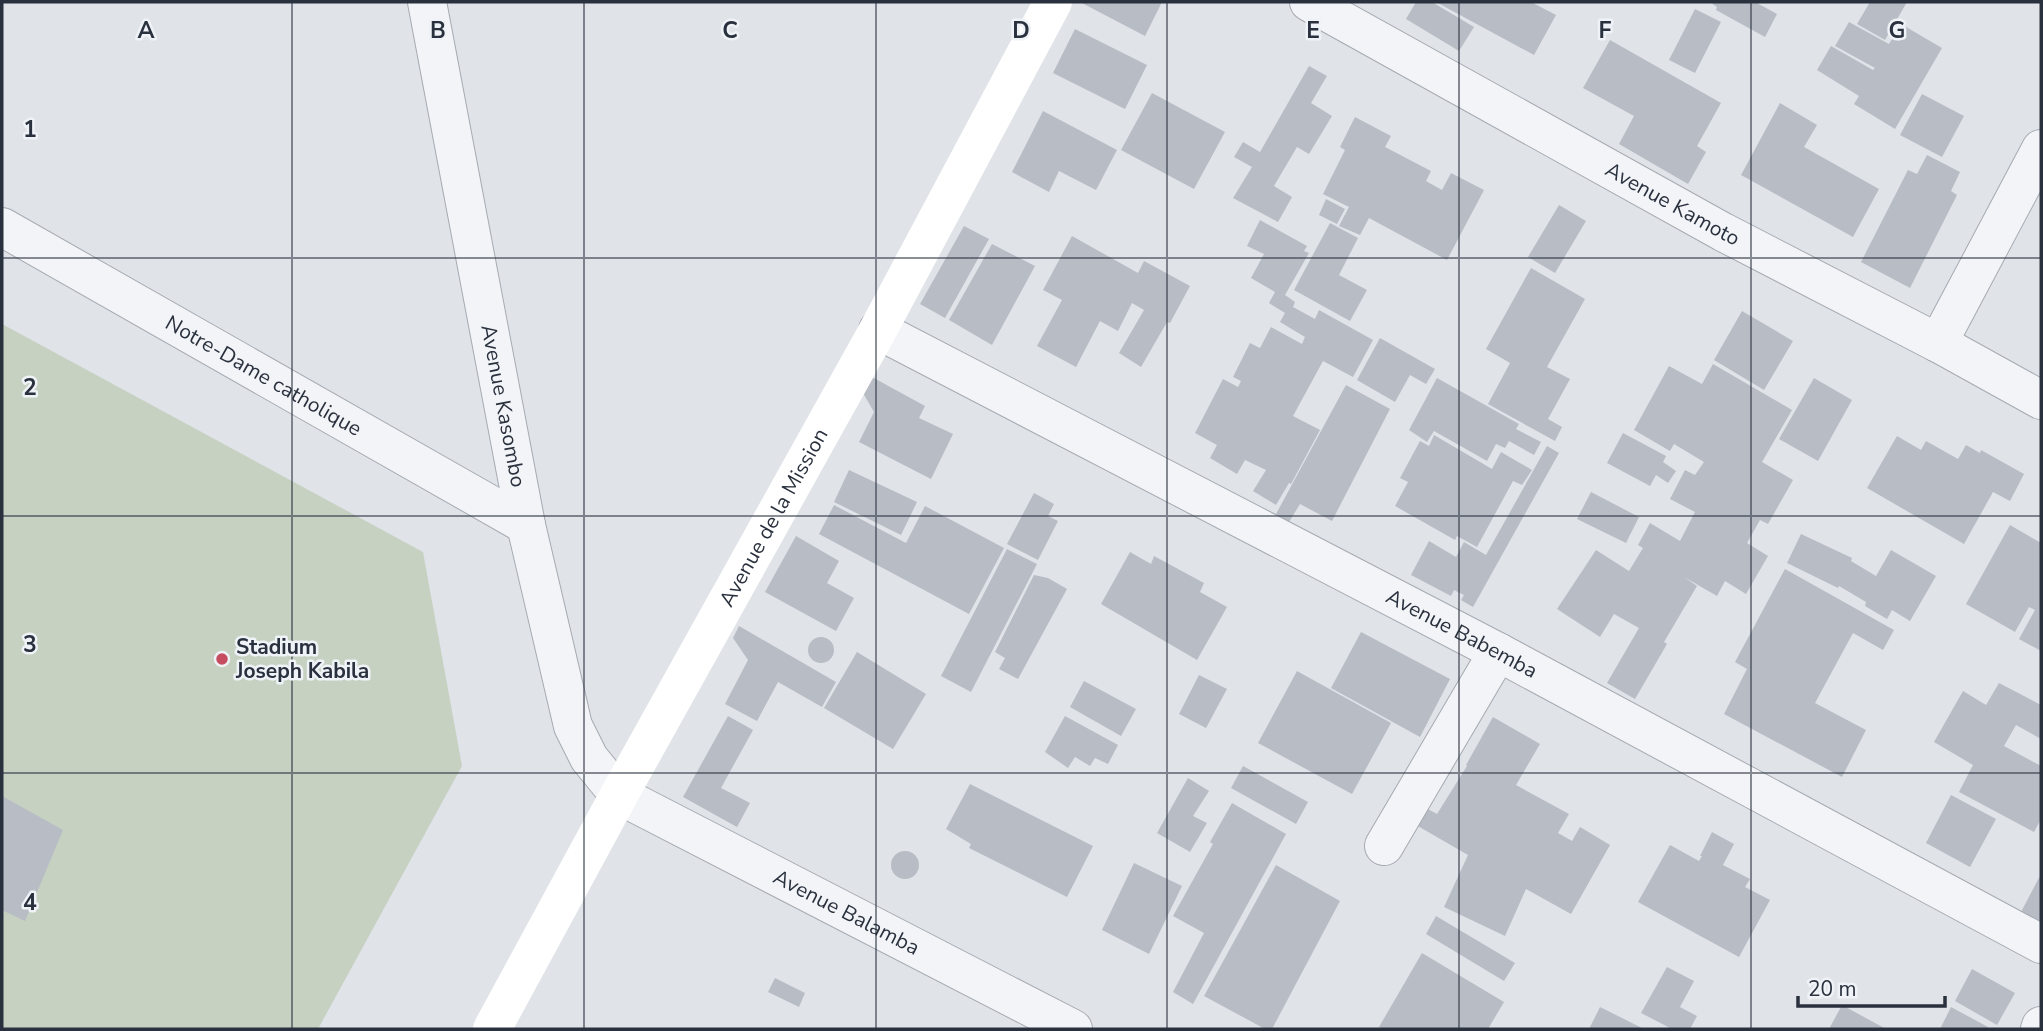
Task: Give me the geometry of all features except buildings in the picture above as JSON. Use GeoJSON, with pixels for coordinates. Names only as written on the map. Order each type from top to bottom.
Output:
{"type":"FeatureCollection","features":[{"type":"Feature","properties":{"kind":"street","name":"Avenue Kasombo"},"geometry":{"type":"LineString","coordinates":[[427,2],[526,525],[573,726],[589,758],[619,795]]}},
{"type":"Feature","properties":{"kind":"street","name":"Avenue de la Mission"},"geometry":{"type":"LineString","coordinates":[[492,1029],[878,330],[1053,2]]}},
{"type":"Feature","properties":{"kind":"street","name":"Avenue Kamoto"},"geometry":{"type":"LineString","coordinates":[[1309,2],[1723,232],[1938,343],[2041,400]]}},
{"type":"Feature","properties":{"kind":"street"},"geometry":{"type":"LineString","coordinates":[[1938,343],[2041,149]]}},
{"type":"Feature","properties":{"kind":"street","name":"Notre-Dame catholique"},"geometry":{"type":"LineString","coordinates":[[2,227],[526,525]]}},
{"type":"Feature","properties":{"kind":"street","name":"Avenue Babemba"},"geometry":{"type":"LineString","coordinates":[[878,330],[1498,652],[2041,944]]}},
{"type":"Feature","properties":{"kind":"street"},"geometry":{"type":"LineString","coordinates":[[1384,846],[1498,652]]}},
{"type":"Feature","properties":{"kind":"street","name":"Avenue Balamba"},"geometry":{"type":"LineString","coordinates":[[619,795],[1073,1029]]}},
{"type":"Feature","properties":{"kind":"green space","name":"Stadium Joseph Kabila"},"geometry":{"type":"Polygon","coordinates":[[[2,324],[423,552],[462,766],[318,1029],[2,1029],[2,324]]]}},
{"type":"Feature","properties":{"kind":"place","name":"Stadium Joseph Kabila"},"geometry":{"type":"Point","coordinates":[222,659]}}]}
